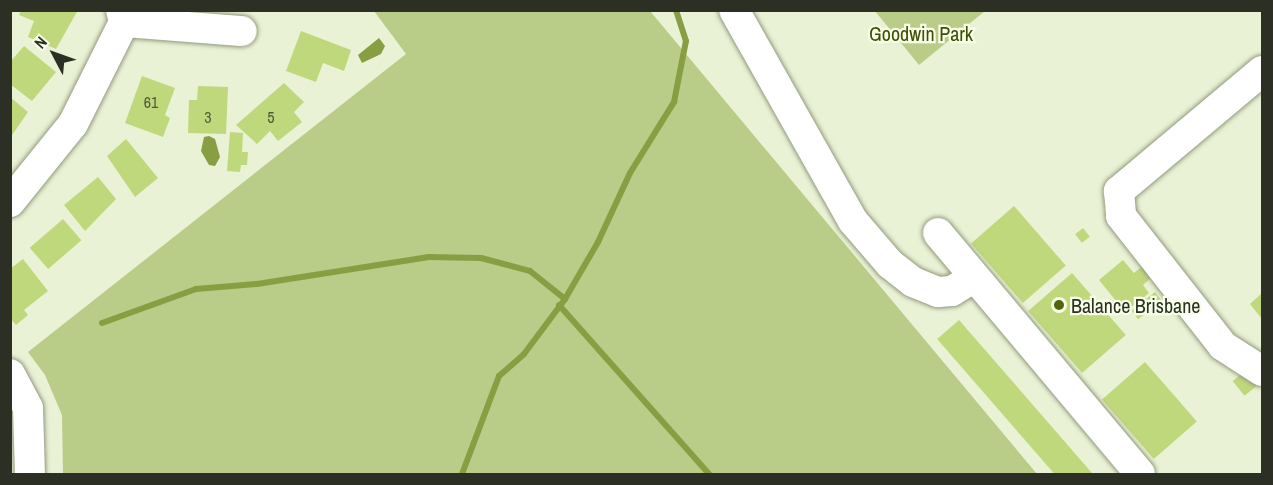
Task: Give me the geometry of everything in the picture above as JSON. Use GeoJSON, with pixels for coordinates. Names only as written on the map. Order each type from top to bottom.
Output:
{"type":"FeatureCollection","features":[{"type":"Feature","properties":{"kind":"street"},"geometry":{"type":"LineString","coordinates":[[734,10],[853,221],[890,264],[913,282],[938,292],[952,291],[974,276]]}},
{"type":"Feature","properties":{"kind":"street"},"geometry":{"type":"LineString","coordinates":[[10,202],[73,124],[123,16],[242,31]]}},
{"type":"Feature","properties":{"kind":"street"},"geometry":{"type":"LineString","coordinates":[[1263,71],[1119,190],[1121,216],[1223,346],[1263,371]]}},
{"type":"Feature","properties":{"kind":"street"},"geometry":{"type":"LineString","coordinates":[[938,233],[1140,474]]}},
{"type":"Feature","properties":{"kind":"street"},"geometry":{"type":"LineString","coordinates":[[10,374],[28,408],[30,474]]}},
{"type":"Feature","properties":{"kind":"green space"},"geometry":{"type":"Polygon","coordinates":[[[374,11],[650,11],[1037,474],[63,474],[62,415],[45,375],[28,352],[406,54],[374,11]]]}},
{"type":"Feature","properties":{"kind":"green space","name":"Goodwin Park"},"geometry":{"type":"Polygon","coordinates":[[[875,11],[985,11],[919,65],[875,11]]]}},
{"type":"Feature","properties":{"kind":"shaded area"},"geometry":{"type":"Polygon","coordinates":[[[379,38],[385,46],[381,54],[362,63],[358,55],[379,38]]]}},
{"type":"Feature","properties":{"kind":"shaded area"},"geometry":{"type":"Polygon","coordinates":[[[209,136],[215,139],[220,157],[215,166],[209,165],[201,151],[204,137],[209,136]]]}},
{"type":"Feature","properties":{"kind":"building"},"geometry":{"type":"Polygon","coordinates":[[[21,10],[78,10],[56,49],[28,37],[34,21],[19,15],[21,10]]]}},
{"type":"Feature","properties":{"kind":"building"},"geometry":{"type":"Polygon","coordinates":[[[301,31],[351,50],[344,71],[323,63],[316,82],[286,71],[301,31]]]}},
{"type":"Feature","properties":{"kind":"building"},"geometry":{"type":"Polygon","coordinates":[[[24,46],[56,72],[32,101],[10,84],[10,62],[24,46]]]}},
{"type":"Feature","properties":{"kind":"building"},"geometry":{"type":"Polygon","coordinates":[[[142,76],[175,88],[165,115],[170,118],[163,137],[125,123],[142,76]]]}},
{"type":"Feature","properties":{"kind":"building"},"geometry":{"type":"Polygon","coordinates":[[[284,83],[304,102],[294,112],[302,122],[278,141],[270,131],[257,144],[236,125],[284,83]]]}},
{"type":"Feature","properties":{"kind":"building"},"geometry":{"type":"Polygon","coordinates":[[[198,86],[228,87],[226,134],[188,133],[189,100],[197,100],[198,86]]]}},
{"type":"Feature","properties":{"kind":"building"},"geometry":{"type":"Polygon","coordinates":[[[10,97],[28,112],[10,138],[10,97]]]}},
{"type":"Feature","properties":{"kind":"building"},"geometry":{"type":"Polygon","coordinates":[[[230,132],[243,133],[242,152],[248,152],[247,165],[241,165],[240,172],[227,171],[230,132]]]}},
{"type":"Feature","properties":{"kind":"building"},"geometry":{"type":"Polygon","coordinates":[[[126,139],[158,178],[135,197],[107,156],[126,139]]]}},
{"type":"Feature","properties":{"kind":"building"},"geometry":{"type":"Polygon","coordinates":[[[98,177],[116,199],[85,231],[64,205],[98,177]]]}},
{"type":"Feature","properties":{"kind":"building"},"geometry":{"type":"Polygon","coordinates":[[[1014,206],[1066,266],[1023,303],[971,243],[1014,206]]]}},
{"type":"Feature","properties":{"kind":"building"},"geometry":{"type":"Polygon","coordinates":[[[63,219],[81,240],[48,269],[30,248],[63,219]]]}},
{"type":"Feature","properties":{"kind":"building"},"geometry":{"type":"Polygon","coordinates":[[[1083,228],[1090,237],[1082,243],[1075,234],[1083,228]]]}},
{"type":"Feature","properties":{"kind":"building"},"geometry":{"type":"Polygon","coordinates":[[[23,259],[48,291],[24,310],[28,315],[16,325],[10,318],[10,269],[23,259]]]}},
{"type":"Feature","properties":{"kind":"building"},"geometry":{"type":"Polygon","coordinates":[[[1123,260],[1134,273],[1143,266],[1152,277],[1143,285],[1149,293],[1125,312],[1099,280],[1123,260]]]}},
{"type":"Feature","properties":{"kind":"building"},"geometry":{"type":"Polygon","coordinates":[[[1072,273],[1126,335],[1082,373],[1028,311],[1072,273]]]}},
{"type":"Feature","properties":{"kind":"building"},"geometry":{"type":"Polygon","coordinates":[[[1155,292],[1162,301],[1138,319],[1131,310],[1155,292]]]}},
{"type":"Feature","properties":{"kind":"building"},"geometry":{"type":"Polygon","coordinates":[[[1262,293],[1262,319],[1250,304],[1262,293]]]}},
{"type":"Feature","properties":{"kind":"building"},"geometry":{"type":"Polygon","coordinates":[[[959,320],[1092,473],[1054,474],[937,339],[959,320]]]}},
{"type":"Feature","properties":{"kind":"building"},"geometry":{"type":"Polygon","coordinates":[[[1145,362],[1197,422],[1154,459],[1102,399],[1145,362]]]}},
{"type":"Feature","properties":{"kind":"building"},"geometry":{"type":"Polygon","coordinates":[[[1245,371],[1257,386],[1245,396],[1233,381],[1245,371]]]}},
{"type":"Feature","properties":{"kind":"waterway"},"geometry":{"type":"LineString","coordinates":[[462,474],[499,376],[524,354],[565,299],[598,242],[630,173],[674,102],[686,41],[676,10]]}},
{"type":"Feature","properties":{"kind":"waterway"},"geometry":{"type":"LineString","coordinates":[[102,323],[196,289],[257,284],[429,257],[481,258],[530,271],[565,299]]}},
{"type":"Feature","properties":{"kind":"waterway"},"geometry":{"type":"LineString","coordinates":[[559,305],[709,474]]}},
{"type":"Feature","properties":{"kind":"place","name":"Balance Brisbane"},"geometry":{"type":"Point","coordinates":[1059,305]}}]}
